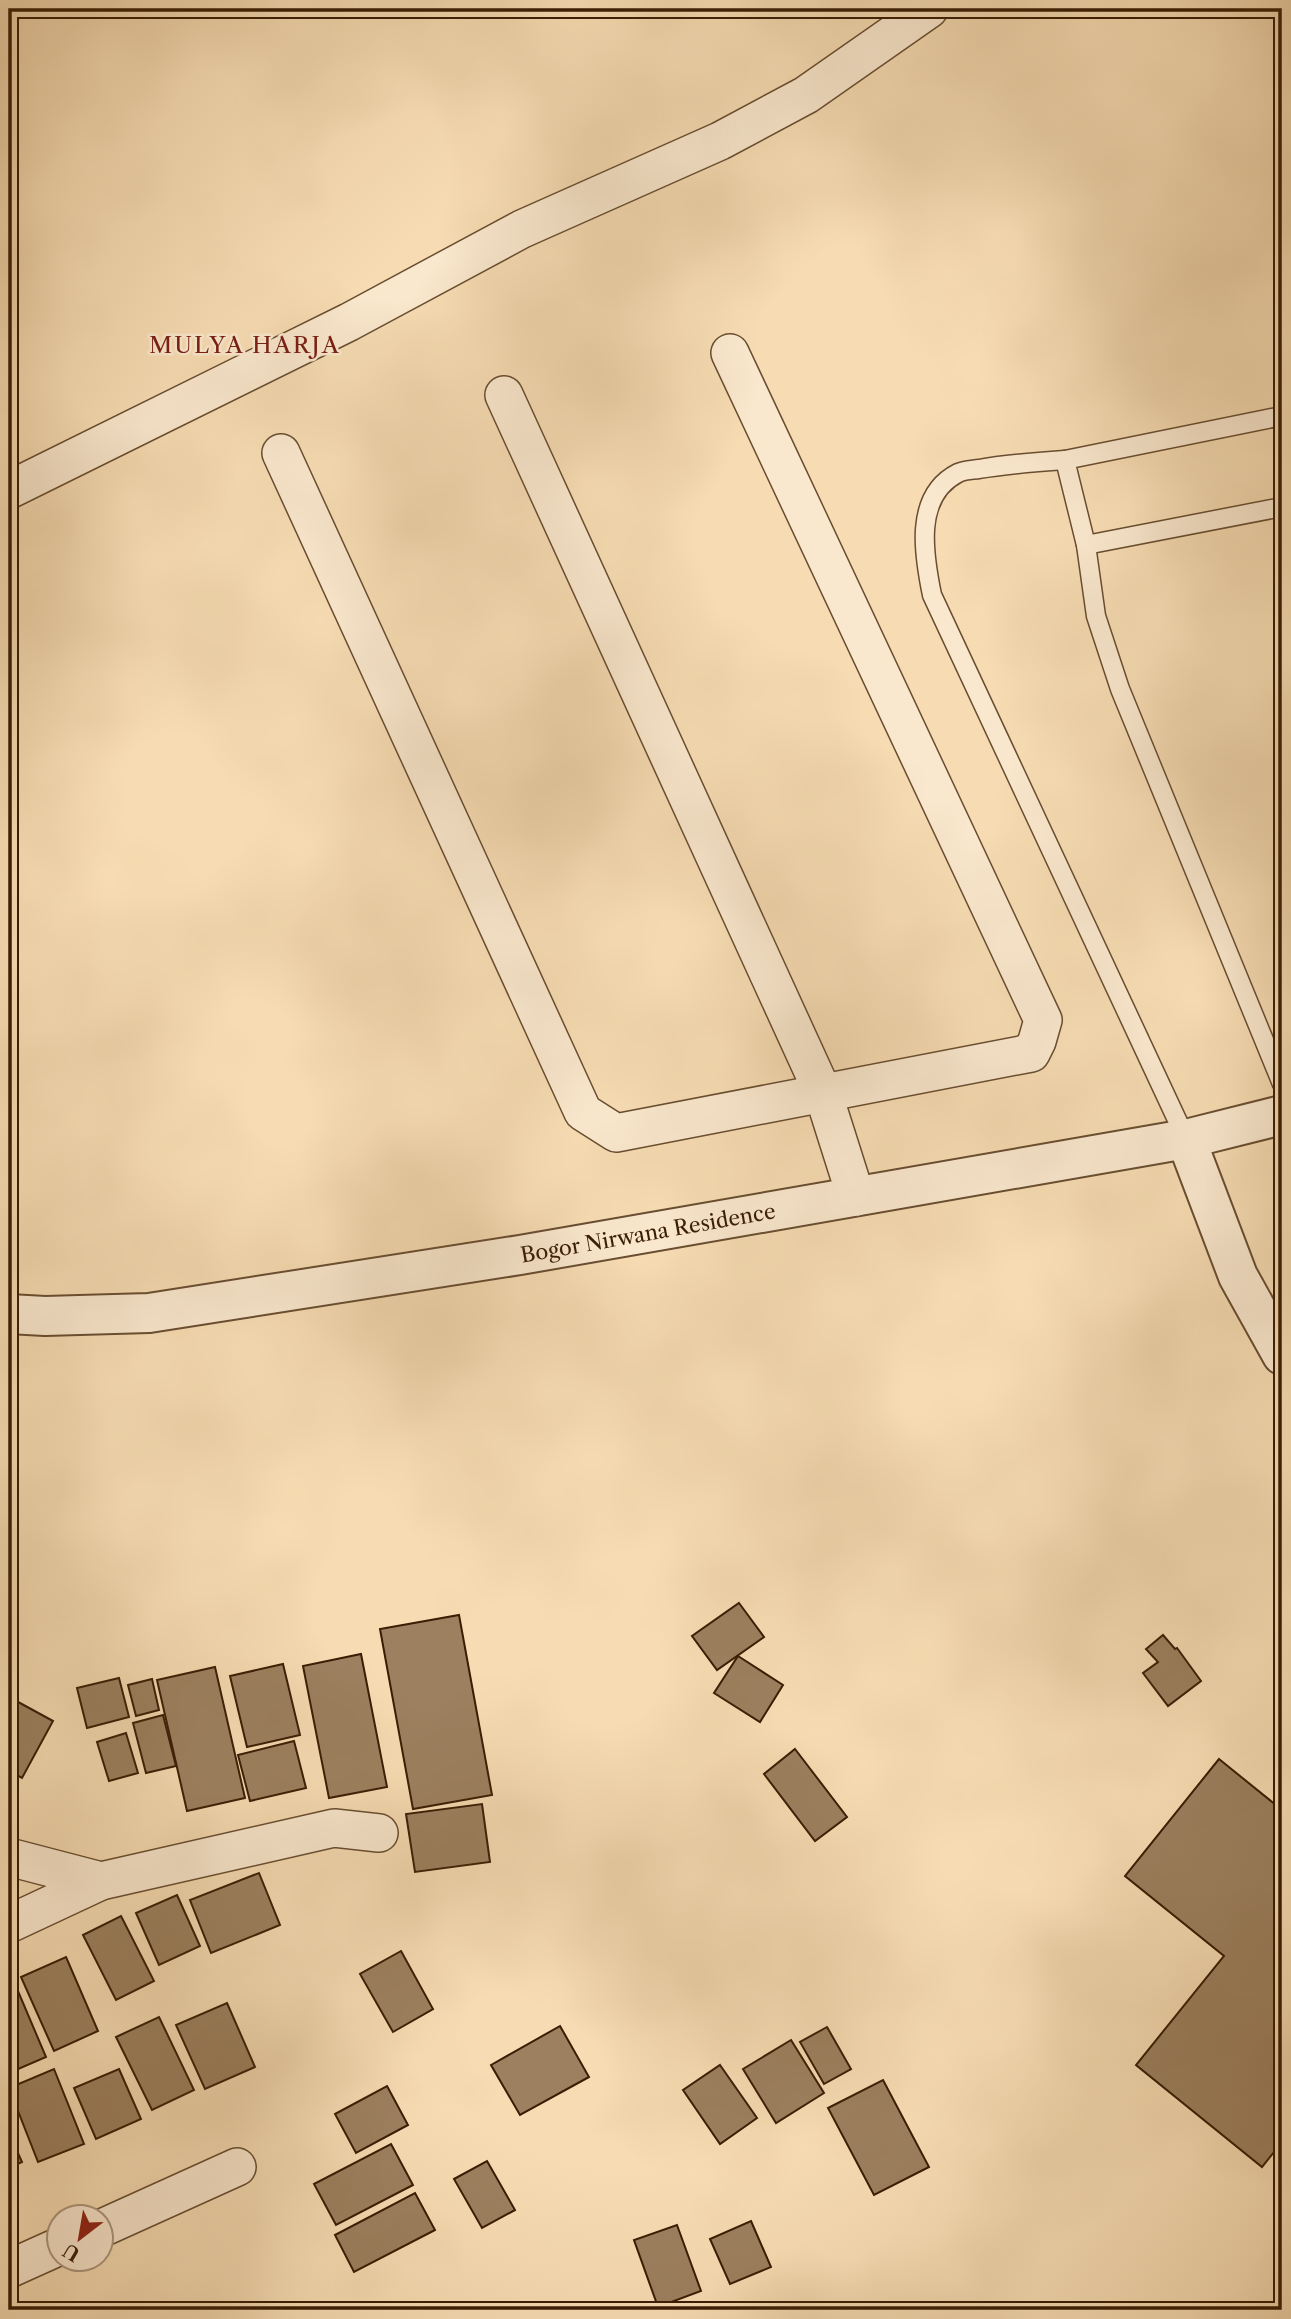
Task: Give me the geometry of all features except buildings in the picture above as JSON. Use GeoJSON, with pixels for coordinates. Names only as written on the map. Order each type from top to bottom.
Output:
{"type":"FeatureCollection","features":[{"type":"Feature","properties":{"kind":"street"},"geometry":{"type":"LineString","coordinates":[[9,490],[349,322],[522,229],[720,141],[806,95],[929,9]]}},
{"type":"Feature","properties":{"kind":"street"},"geometry":{"type":"LineString","coordinates":[[281,453],[583,1112],[616,1133],[1031,1053],[1043,1020],[730,353]]}},
{"type":"Feature","properties":{"kind":"street"},"geometry":{"type":"LineString","coordinates":[[504,395],[823,1093],[856,1197]]}},
{"type":"Feature","properties":{"kind":"street","name":"Bogor Nirwana Residence"},"geometry":{"type":"LineString","coordinates":[[9,1314],[45,1316],[149,1313],[520,1255],[856,1197],[1186,1139],[1282,1115]]}},
{"type":"Feature","properties":{"kind":"street"},"geometry":{"type":"LineString","coordinates":[[1186,1139],[1238,1276],[1282,1355]]}},
{"type":"Feature","properties":{"kind":"street"},"geometry":{"type":"LineString","coordinates":[[9,1924],[101,1881],[334,1828],[379,1833]]}},
{"type":"Feature","properties":{"kind":"street"},"geometry":{"type":"LineString","coordinates":[[9,1857],[101,1881]]}},
{"type":"Feature","properties":{"kind":"street"},"geometry":{"type":"LineString","coordinates":[[116,2222],[237,2167]]}},
{"type":"Feature","properties":{"kind":"street"},"geometry":{"type":"LineString","coordinates":[[9,2269],[46,2252]]}},
{"type":"Feature","properties":{"kind":"lane"},"geometry":{"type":"LineString","coordinates":[[1186,1139],[932,595],[926,564],[924,529],[929,508],[945,482],[960,472],[1012,463],[1065,460],[1282,416]]}},
{"type":"Feature","properties":{"kind":"lane"},"geometry":{"type":"LineString","coordinates":[[1065,460],[1086,545],[1096,615],[1120,689],[1282,1084]]}},
{"type":"Feature","properties":{"kind":"lane"},"geometry":{"type":"LineString","coordinates":[[1086,545],[1282,507]]}},
{"type":"Feature","properties":{"kind":"district","name":"MULYA HARJA"},"geometry":{"type":"Point","coordinates":[245,345]}}]}
